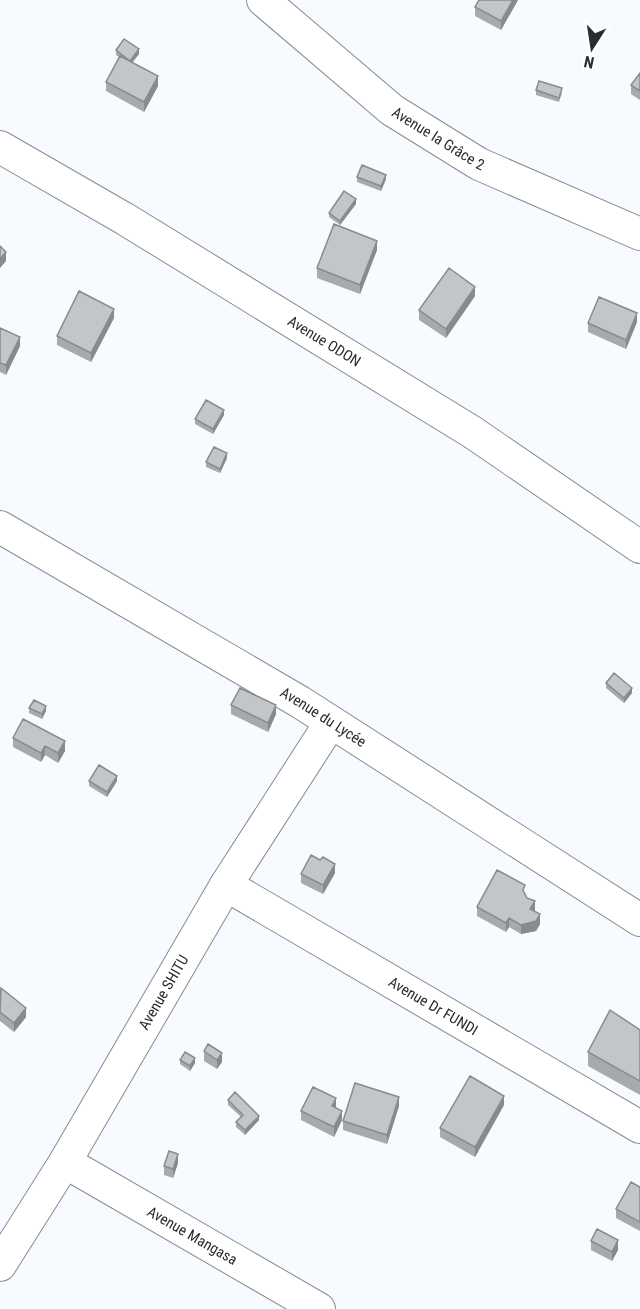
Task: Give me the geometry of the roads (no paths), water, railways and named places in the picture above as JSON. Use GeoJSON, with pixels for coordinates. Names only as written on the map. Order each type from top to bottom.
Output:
{"type":"FeatureCollection","features":[{"type":"Feature","properties":{"kind":"street","name":"Avenue la Grâce 2"},"geometry":{"type":"LineString","coordinates":[[263,0],[392,110],[470,158],[640,234]]}},
{"type":"Feature","properties":{"kind":"street","name":"Avenue ODON"},"geometry":{"type":"LineString","coordinates":[[0,147],[125,219],[472,432],[640,547]]}},
{"type":"Feature","properties":{"kind":"street","name":"Avenue du Lycée"},"geometry":{"type":"LineString","coordinates":[[0,527],[331,722],[640,920]]}},
{"type":"Feature","properties":{"kind":"street","name":"Avenue SHITU"},"geometry":{"type":"LineString","coordinates":[[0,1266],[65,1162],[226,885],[331,722]]}},
{"type":"Feature","properties":{"kind":"street","name":"Avenue Dr FUNDI"},"geometry":{"type":"LineString","coordinates":[[226,885],[640,1127]]}},
{"type":"Feature","properties":{"kind":"street","name":"Avenue Mangasa"},"geometry":{"type":"LineString","coordinates":[[65,1162],[319,1309]]}}]}
